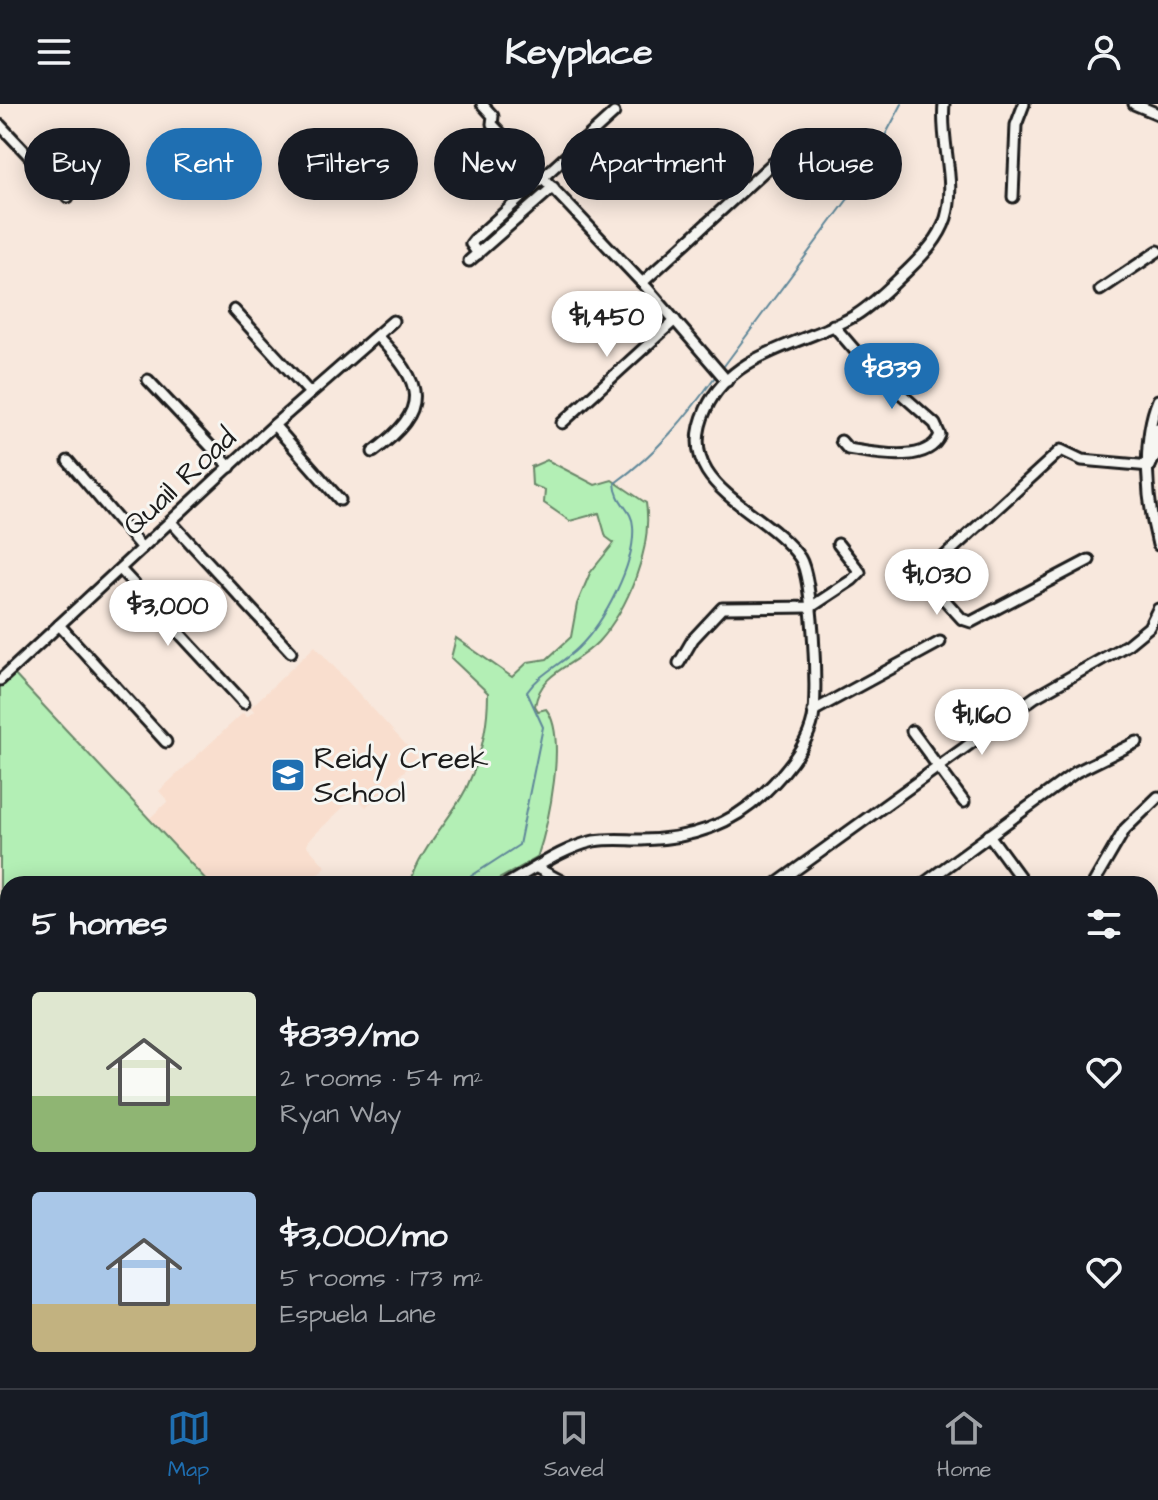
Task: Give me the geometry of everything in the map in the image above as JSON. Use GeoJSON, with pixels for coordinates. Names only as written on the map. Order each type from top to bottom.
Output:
{"type":"FeatureCollection","features":[{"type":"Feature","properties":{"kind":"street"},"geometry":{"type":"LineString","coordinates":[[482,104],[493,116]]}},
{"type":"Feature","properties":{"kind":"street"},"geometry":{"type":"LineString","coordinates":[[496,128],[492,124],[498,104]]}},
{"type":"Feature","properties":{"kind":"street"},"geometry":{"type":"LineString","coordinates":[[522,876],[591,842],[689,836],[725,821],[763,795],[807,736],[813,711],[808,578],[797,554],[715,483],[703,466],[696,443],[698,430],[707,406],[727,381],[765,354],[833,325],[874,301],[927,251],[946,220],[950,197],[944,104]]}},
{"type":"Feature","properties":{"kind":"street"},"geometry":{"type":"LineString","coordinates":[[1013,197],[1016,125],[1024,104]]}},
{"type":"Feature","properties":{"kind":"street"},"geometry":{"type":"LineString","coordinates":[[1134,104],[1158,114]]}},
{"type":"Feature","properties":{"kind":"street"},"geometry":{"type":"LineString","coordinates":[[545,176],[614,113]]}},
{"type":"Feature","properties":{"kind":"street"},"geometry":{"type":"LineString","coordinates":[[0,125],[24,150]]}},
{"type":"Feature","properties":{"kind":"street"},"geometry":{"type":"LineString","coordinates":[[642,283],[770,166]]}},
{"type":"Feature","properties":{"kind":"street"},"geometry":{"type":"LineString","coordinates":[[545,178],[727,381]]}},
{"type":"Feature","properties":{"kind":"street"},"geometry":{"type":"LineString","coordinates":[[469,261],[553,187]]}},
{"type":"Feature","properties":{"kind":"street"},"geometry":{"type":"LineString","coordinates":[[478,254],[471,244],[518,200]]}},
{"type":"Feature","properties":{"kind":"street"},"geometry":{"type":"LineString","coordinates":[[1100,290],[1158,251]]}},
{"type":"Feature","properties":{"kind":"street"},"geometry":{"type":"LineString","coordinates":[[234,310],[310,393]]}},
{"type":"Feature","properties":{"kind":"street"},"geometry":{"type":"LineString","coordinates":[[562,423],[675,320]]}},
{"type":"Feature","properties":{"kind":"street","name":"Quail Road"},"geometry":{"type":"LineString","coordinates":[[0,680],[274,425],[393,321]]}},
{"type":"Feature","properties":{"kind":"street"},"geometry":{"type":"LineString","coordinates":[[833,325],[899,394],[935,424],[940,435],[933,447],[916,453],[848,449],[841,441]]}},
{"type":"Feature","properties":{"kind":"street"},"geometry":{"type":"LineString","coordinates":[[373,452],[403,427],[415,391],[406,366],[378,337]]}},
{"type":"Feature","properties":{"kind":"street"},"geometry":{"type":"LineString","coordinates":[[148,380],[230,467]]}},
{"type":"Feature","properties":{"kind":"street"},"geometry":{"type":"LineString","coordinates":[[1158,400],[1147,439],[1152,521],[1158,545]]}},
{"type":"Feature","properties":{"kind":"street"},"geometry":{"type":"LineString","coordinates":[[274,425],[340,500]]}},
{"type":"Feature","properties":{"kind":"street"},"geometry":{"type":"LineString","coordinates":[[1150,466],[1155,456],[1158,428]]}},
{"type":"Feature","properties":{"kind":"street"},"geometry":{"type":"LineString","coordinates":[[1089,560],[971,622],[962,619],[923,576],[1061,450],[1082,460],[1150,466]]}},
{"type":"Feature","properties":{"kind":"street"},"geometry":{"type":"LineString","coordinates":[[68,461],[142,548]]}},
{"type":"Feature","properties":{"kind":"street"},"geometry":{"type":"LineString","coordinates":[[171,522],[291,652]]}},
{"type":"Feature","properties":{"kind":"street"},"geometry":{"type":"LineString","coordinates":[[679,663],[693,639],[722,608],[811,607],[860,572],[838,544]]}},
{"type":"Feature","properties":{"kind":"street"},"geometry":{"type":"LineString","coordinates":[[120,569],[244,703]]}},
{"type":"Feature","properties":{"kind":"street"},"geometry":{"type":"LineString","coordinates":[[787,876],[1035,697],[1127,645],[1149,627],[1158,609]]}},
{"type":"Feature","properties":{"kind":"street"},"geometry":{"type":"LineString","coordinates":[[59,625],[166,742]]}},
{"type":"Feature","properties":{"kind":"street"},"geometry":{"type":"LineString","coordinates":[[813,711],[940,642]]}},
{"type":"Feature","properties":{"kind":"street"},"geometry":{"type":"LineString","coordinates":[[912,731],[964,802]]}},
{"type":"Feature","properties":{"kind":"street"},"geometry":{"type":"LineString","coordinates":[[934,876],[1076,772],[1137,742]]}},
{"type":"Feature","properties":{"kind":"street"},"geometry":{"type":"LineString","coordinates":[[1098,876],[1125,829],[1158,797]]}},
{"type":"Feature","properties":{"kind":"street"},"geometry":{"type":"LineString","coordinates":[[989,835],[1019,876]]}},
{"type":"Feature","properties":{"kind":"street"},"geometry":{"type":"LineString","coordinates":[[537,868],[552,876]]}},
{"type":"Feature","properties":{"kind":"shaded area","name":"Reidy Creek School"},"geometry":{"type":"Polygon","coordinates":[[[315,646],[418,758],[366,807],[355,796],[308,841],[307,846],[326,867],[316,876],[203,876],[150,818],[168,801],[159,791],[243,713],[247,717],[254,711],[251,707],[315,646]]]}},
{"type":"Feature","properties":{"kind":"green space"},"geometry":{"type":"Polygon","coordinates":[[[547,460],[595,485],[612,480],[646,503],[646,539],[642,558],[628,595],[609,628],[589,650],[551,677],[538,694],[535,706],[538,711],[546,709],[552,722],[556,760],[546,825],[537,858],[504,876],[413,876],[428,846],[466,789],[480,754],[485,730],[488,693],[451,658],[456,638],[512,677],[528,662],[547,659],[571,637],[577,604],[590,573],[614,543],[606,537],[599,513],[570,521],[544,503],[545,490],[532,485],[531,467],[547,460]]]}},
{"type":"Feature","properties":{"kind":"green space"},"geometry":{"type":"Polygon","coordinates":[[[13,673],[203,876],[0,876],[0,685],[13,673]]]}},
{"type":"Feature","properties":{"kind":"waterway"},"geometry":{"type":"LineString","coordinates":[[724,366],[859,184],[902,104]]}},
{"type":"Feature","properties":{"kind":"waterway"},"geometry":{"type":"LineString","coordinates":[[471,876],[519,845],[543,727],[527,692],[588,637],[608,608],[624,574],[633,541],[633,526],[615,483],[670,433],[717,374]]}},
{"type":"Feature","properties":{"kind":"place","name":"Reidy Creek School"},"geometry":{"type":"Point","coordinates":[288,775]}}]}
